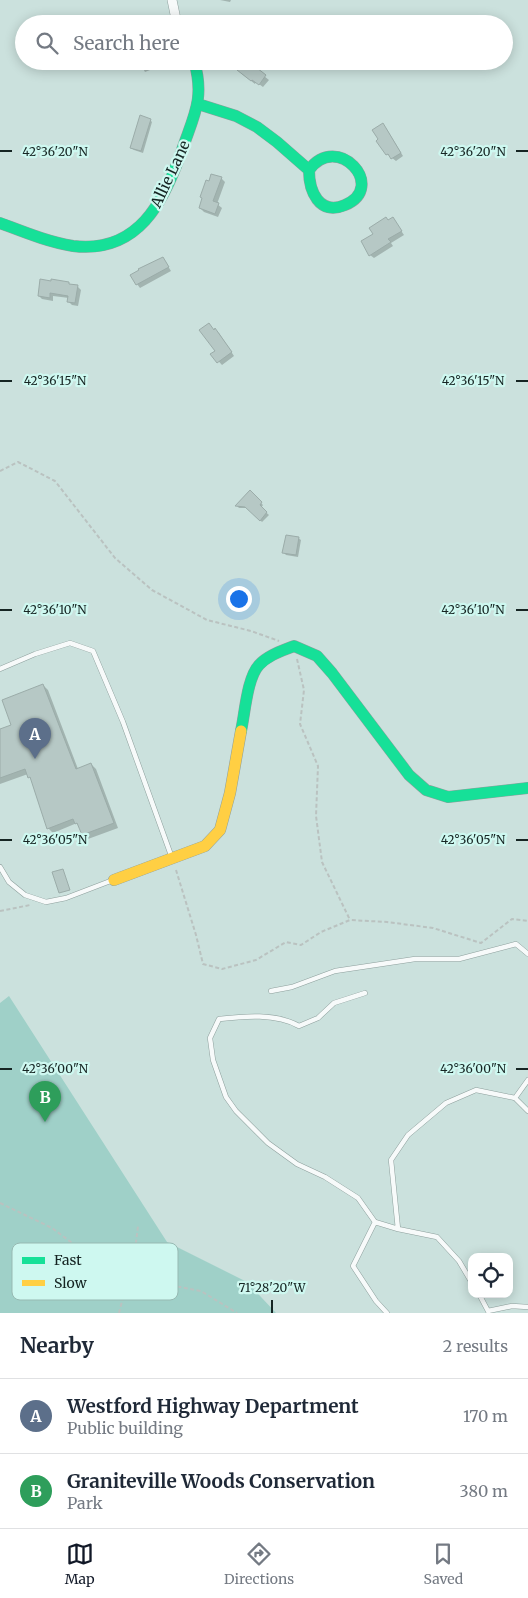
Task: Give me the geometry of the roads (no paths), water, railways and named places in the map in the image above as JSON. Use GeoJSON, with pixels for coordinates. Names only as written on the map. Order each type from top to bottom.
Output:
{"type":"FeatureCollection","features":[{"type":"Feature","properties":{"kind":"street"},"geometry":{"type":"LineString","coordinates":[[172,0],[176,15]]}},
{"type":"Feature","properties":{"kind":"street","name":"Allie Lane"},"geometry":{"type":"LineString","coordinates":[[0,223],[44,240],[80,247],[101,246],[136,230],[151,216],[162,199],[174,172],[198,104],[196,70]]}},
{"type":"Feature","properties":{"kind":"street"},"geometry":{"type":"LineString","coordinates":[[198,104],[258,127],[309,170],[309,182],[314,197],[323,205],[334,208],[346,206],[356,199],[361,187],[362,176],[359,169],[350,162],[342,158],[325,158],[316,162],[309,170]]}},
{"type":"Feature","properties":{"kind":"street"},"geometry":{"type":"LineString","coordinates":[[114,880],[205,846],[220,830],[230,793],[250,683],[258,666],[274,654],[294,646],[316,656],[332,673],[409,775],[426,790],[448,797],[528,788]]}},
{"type":"Feature","properties":{"kind":"lane"},"geometry":{"type":"LineString","coordinates":[[0,670],[35,654],[70,643],[93,650],[123,722],[172,858]]}},
{"type":"Feature","properties":{"kind":"lane"},"geometry":{"type":"LineString","coordinates":[[0,867],[9,882],[25,895],[46,902],[66,898],[114,880]]}},
{"type":"Feature","properties":{"kind":"lane"},"geometry":{"type":"LineString","coordinates":[[271,991],[292,987],[335,971],[415,959],[459,959],[516,944],[528,954]]}},
{"type":"Feature","properties":{"kind":"lane"},"geometry":{"type":"LineString","coordinates":[[364,993],[334,1003],[318,1018],[299,1026],[290,1021],[250,1016],[218,1019],[210,1038],[213,1060],[226,1097],[236,1111],[268,1143],[297,1164],[325,1177],[358,1198],[375,1222],[398,1230],[437,1237],[459,1261],[468,1276]]}},
{"type":"Feature","properties":{"kind":"lane"},"geometry":{"type":"LineString","coordinates":[[515,1098],[528,1080]]}},
{"type":"Feature","properties":{"kind":"lane"},"geometry":{"type":"LineString","coordinates":[[398,1230],[390,1160],[408,1135],[446,1103],[476,1090],[515,1098],[528,1111]]}},
{"type":"Feature","properties":{"kind":"lane"},"geometry":{"type":"LineString","coordinates":[[375,1222],[353,1266],[376,1301],[387,1313]]}},
{"type":"Feature","properties":{"kind":"lane"},"geometry":{"type":"LineString","coordinates":[[480,1298],[489,1312],[512,1306],[528,1307]]}},
{"type":"Feature","properties":{"kind":"place","name":"Westford Highway Department"},"geometry":{"type":"Point","coordinates":[35,759]}},
{"type":"Feature","properties":{"kind":"place","name":"Graniteville Woods Conservation"},"geometry":{"type":"Point","coordinates":[45,1122]}}]}
